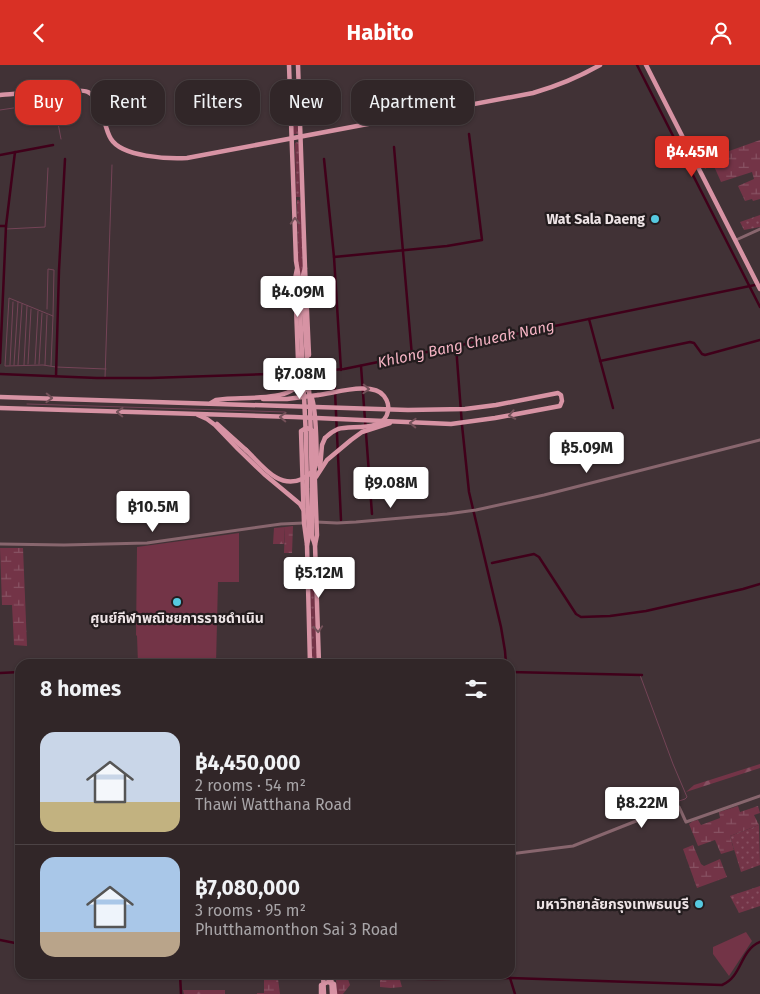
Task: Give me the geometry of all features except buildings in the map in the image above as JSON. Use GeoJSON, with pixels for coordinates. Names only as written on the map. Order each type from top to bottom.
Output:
{"type":"FeatureCollection","features":[{"type":"Feature","properties":{"kind":"main road"},"geometry":{"type":"LineString","coordinates":[[289,65],[297,269],[309,393],[309,536],[307,545]]}},
{"type":"Feature","properties":{"kind":"main road"},"geometry":{"type":"LineString","coordinates":[[297,269],[295,279],[298,368],[300,388],[303,390],[310,387],[310,367],[298,65]]}},
{"type":"Feature","properties":{"kind":"main road"},"geometry":{"type":"LineString","coordinates":[[0,95],[84,91],[95,98],[110,137],[115,144],[130,151],[154,156],[187,159],[533,93],[560,85],[600,65]]}},
{"type":"Feature","properties":{"kind":"main road"},"geometry":{"type":"LineString","coordinates":[[646,65],[760,288]]}},
{"type":"Feature","properties":{"kind":"main road"},"geometry":{"type":"LineString","coordinates":[[290,78],[294,83],[297,82],[298,77]]}},
{"type":"Feature","properties":{"kind":"main road"},"geometry":{"type":"LineString","coordinates":[[294,203],[298,198],[302,202]]}},
{"type":"Feature","properties":{"kind":"main road"},"geometry":{"type":"LineString","coordinates":[[305,268],[302,279],[302,311],[306,437],[312,536],[315,545]]}},
{"type":"Feature","properties":{"kind":"main road"},"geometry":{"type":"LineString","coordinates":[[210,403],[216,400],[232,398],[280,395],[291,391],[296,387],[299,380]]}},
{"type":"Feature","properties":{"kind":"main road"},"geometry":{"type":"LineString","coordinates":[[232,398],[287,399],[361,388],[374,389],[382,393],[388,407],[387,415],[380,422],[368,426],[336,430],[326,438],[322,445],[320,471]]}},
{"type":"Feature","properties":{"kind":"main road"},"geometry":{"type":"LineString","coordinates":[[196,414],[218,425],[272,475],[283,481],[300,480],[311,473],[315,467],[313,401],[309,393]]}},
{"type":"Feature","properties":{"kind":"main road"},"geometry":{"type":"LineString","coordinates":[[0,397],[408,410],[464,409],[558,393],[562,399],[560,405],[465,423],[0,408]]}},
{"type":"Feature","properties":{"kind":"main road"},"geometry":{"type":"LineString","coordinates":[[207,419],[264,474],[300,503],[304,511]]}},
{"type":"Feature","properties":{"kind":"main road"},"geometry":{"type":"LineString","coordinates":[[315,479],[327,460],[362,432],[394,422]]}},
{"type":"Feature","properties":{"kind":"main road"},"geometry":{"type":"LineString","coordinates":[[310,659],[308,566],[304,523],[301,431],[306,428],[313,431],[319,659]]}},
{"type":"Feature","properties":{"kind":"main road"},"geometry":{"type":"LineString","coordinates":[[308,566],[312,564],[316,566]]}},
{"type":"Feature","properties":{"kind":"main road"},"geometry":{"type":"LineString","coordinates":[[322,994],[323,979]]}},
{"type":"Feature","properties":{"kind":"main road"},"geometry":{"type":"LineString","coordinates":[[332,979],[333,994]]}},
{"type":"Feature","properties":{"kind":"main road"},"geometry":{"type":"LineString","coordinates":[[322,994],[321,985],[328,982],[334,984],[333,994]]}},
{"type":"Feature","properties":{"kind":"street"},"geometry":{"type":"LineString","coordinates":[[736,240],[760,229]]}},
{"type":"Feature","properties":{"kind":"street"},"geometry":{"type":"LineString","coordinates":[[316,522],[344,523],[476,510],[544,495],[760,440]]}},
{"type":"Feature","properties":{"kind":"street"},"geometry":{"type":"LineString","coordinates":[[0,544],[147,543],[281,524],[304,523]]}},
{"type":"Feature","properties":{"kind":"street"},"geometry":{"type":"LineString","coordinates":[[515,853],[574,846],[674,806],[679,807],[686,822],[760,797]]}},
{"type":"Feature","properties":{"kind":"green space"},"geometry":{"type":"Polygon","coordinates":[[[293,125],[298,125],[298,134],[293,134],[293,125]]]}},
{"type":"Feature","properties":{"kind":"green space"},"geometry":{"type":"Polygon","coordinates":[[[760,140],[760,199],[745,201],[738,186],[754,179],[752,172],[721,182],[713,164],[705,169],[701,161],[760,140]]]}},
{"type":"Feature","properties":{"kind":"green space"},"geometry":{"type":"Polygon","coordinates":[[[295,143],[299,143],[300,197],[296,197],[295,143]]]}},
{"type":"Feature","properties":{"kind":"green space"},"geometry":{"type":"Polygon","coordinates":[[[297,200],[301,204],[303,268],[301,277],[298,271],[297,200]]]}},
{"type":"Feature","properties":{"kind":"green space"},"geometry":{"type":"Polygon","coordinates":[[[760,215],[760,227],[744,230],[740,222],[760,215]]]}},
{"type":"Feature","properties":{"kind":"green space"},"geometry":{"type":"Polygon","coordinates":[[[293,526],[292,553],[284,553],[285,527],[293,526]]]}},
{"type":"Feature","properties":{"kind":"green space"},"geometry":{"type":"Polygon","coordinates":[[[285,527],[284,544],[273,544],[274,528],[285,527]]]}},
{"type":"Feature","properties":{"kind":"green space","name":"ศูนย์กีฬาพณิชยการราชดำเนิน"},"geometry":{"type":"Polygon","coordinates":[[[239,533],[239,582],[218,582],[216,659],[138,659],[136,635],[137,547],[239,533]]]}},
{"type":"Feature","properties":{"kind":"green space"},"geometry":{"type":"Polygon","coordinates":[[[0,548],[23,548],[27,646],[14,645],[12,605],[2,605],[0,548]]]}},
{"type":"Feature","properties":{"kind":"green space"},"geometry":{"type":"Polygon","coordinates":[[[312,565],[313,567],[318,659],[312,659],[310,566],[312,565]]]}},
{"type":"Feature","properties":{"kind":"green space"},"geometry":{"type":"Polygon","coordinates":[[[760,764],[760,768],[686,792],[694,785],[760,764]]]}},
{"type":"Feature","properties":{"kind":"green space"},"geometry":{"type":"Polygon","coordinates":[[[738,806],[740,812],[758,806],[760,813],[754,815],[759,825],[730,836],[734,850],[721,854],[715,840],[698,846],[689,824],[698,820],[701,825],[720,818],[719,812],[738,806]]]}},
{"type":"Feature","properties":{"kind":"green space"},"geometry":{"type":"Polygon","coordinates":[[[759,825],[760,865],[741,872],[730,836],[759,825]]]}},
{"type":"Feature","properties":{"kind":"green space"},"geometry":{"type":"Polygon","coordinates":[[[693,845],[701,864],[704,866],[720,859],[727,877],[697,888],[683,849],[693,845]]]}},
{"type":"Feature","properties":{"kind":"green space"},"geometry":{"type":"Polygon","coordinates":[[[760,886],[760,906],[739,913],[730,896],[760,886]]]}},
{"type":"Feature","properties":{"kind":"green space"},"geometry":{"type":"Polygon","coordinates":[[[746,932],[752,941],[729,976],[713,954],[713,947],[746,932]]]}},
{"type":"Feature","properties":{"kind":"green space"},"geometry":{"type":"Polygon","coordinates":[[[264,979],[278,979],[280,994],[257,994],[264,993],[264,979]]]}},
{"type":"Feature","properties":{"kind":"green space"},"geometry":{"type":"Polygon","coordinates":[[[336,979],[348,979],[350,985],[343,994],[337,994],[336,979]]]}},
{"type":"Feature","properties":{"kind":"green space"},"geometry":{"type":"Polygon","coordinates":[[[380,979],[400,980],[402,987],[380,987],[380,979]]]}},
{"type":"Feature","properties":{"kind":"green space"},"geometry":{"type":"Polygon","coordinates":[[[183,990],[225,990],[225,994],[184,994],[183,990]]]}},
{"type":"Feature","properties":{"kind":"waterway"},"geometry":{"type":"LineString","coordinates":[[637,65],[760,307]]}},
{"type":"Feature","properties":{"kind":"waterway"},"geometry":{"type":"LineString","coordinates":[[0,110],[54,102],[61,139]]}},
{"type":"Feature","properties":{"kind":"waterway"},"geometry":{"type":"LineString","coordinates":[[334,257],[447,246],[482,240],[469,134]]}},
{"type":"Feature","properties":{"kind":"waterway"},"geometry":{"type":"LineString","coordinates":[[0,155],[53,145]]}},
{"type":"Feature","properties":{"kind":"waterway"},"geometry":{"type":"LineString","coordinates":[[394,147],[412,356]]}},
{"type":"Feature","properties":{"kind":"waterway"},"geometry":{"type":"LineString","coordinates":[[0,363],[6,226],[15,152]]}},
{"type":"Feature","properties":{"kind":"waterway"},"geometry":{"type":"LineString","coordinates":[[56,376],[65,159]]}},
{"type":"Feature","properties":{"kind":"waterway"},"geometry":{"type":"LineString","coordinates":[[324,159],[334,257],[341,370]]}},
{"type":"Feature","properties":{"kind":"waterway"},"geometry":{"type":"LineString","coordinates":[[105,378],[112,165]]}},
{"type":"Feature","properties":{"kind":"waterway"},"geometry":{"type":"LineString","coordinates":[[6,229],[45,227],[48,168]]}},
{"type":"Feature","properties":{"kind":"waterway"},"geometry":{"type":"LineString","coordinates":[[0,226],[6,226]]}},
{"type":"Feature","properties":{"kind":"waterway"},"geometry":{"type":"LineString","coordinates":[[47,309],[48,269],[54,270],[53,316]]}},
{"type":"Feature","properties":{"kind":"waterway","name":"Khlong Bang Chueak Nang"},"geometry":{"type":"LineString","coordinates":[[309,372],[344,369],[760,284]]}},
{"type":"Feature","properties":{"kind":"waterway"},"geometry":{"type":"LineString","coordinates":[[51,366],[53,316],[9,298],[5,366],[43,365],[56,367],[106,369]]}},
{"type":"Feature","properties":{"kind":"waterway"},"geometry":{"type":"LineString","coordinates":[[10,365],[13,302]]}},
{"type":"Feature","properties":{"kind":"waterway"},"geometry":{"type":"LineString","coordinates":[[14,365],[18,302]]}},
{"type":"Feature","properties":{"kind":"waterway"},"geometry":{"type":"LineString","coordinates":[[18,365],[22,304]]}},
{"type":"Feature","properties":{"kind":"waterway"},"geometry":{"type":"LineString","coordinates":[[24,365],[27,306]]}},
{"type":"Feature","properties":{"kind":"waterway"},"geometry":{"type":"LineString","coordinates":[[28,364],[31,309]]}},
{"type":"Feature","properties":{"kind":"waterway"},"geometry":{"type":"LineString","coordinates":[[35,364],[38,311]]}},
{"type":"Feature","properties":{"kind":"waterway"},"geometry":{"type":"LineString","coordinates":[[39,364],[42,313]]}},
{"type":"Feature","properties":{"kind":"waterway"},"geometry":{"type":"LineString","coordinates":[[45,365],[47,315]]}},
{"type":"Feature","properties":{"kind":"waterway"},"geometry":{"type":"LineString","coordinates":[[589,319],[613,408]]}},
{"type":"Feature","properties":{"kind":"waterway"},"geometry":{"type":"LineString","coordinates":[[600,361],[690,342],[694,343],[702,354],[705,355],[760,340]]}},
{"type":"Feature","properties":{"kind":"waterway"},"geometry":{"type":"LineString","coordinates":[[456,346],[469,492],[501,627],[506,659]]}},
{"type":"Feature","properties":{"kind":"waterway"},"geometry":{"type":"LineString","coordinates":[[361,366],[372,514]]}},
{"type":"Feature","properties":{"kind":"waterway"},"geometry":{"type":"LineString","coordinates":[[334,370],[341,520]]}},
{"type":"Feature","properties":{"kind":"waterway","name":"Khlong Bang Chueak Nang"},"geometry":{"type":"LineString","coordinates":[[0,374],[150,378],[298,373]]}},
{"type":"Feature","properties":{"kind":"waterway"},"geometry":{"type":"LineString","coordinates":[[27,404],[285,412]]}},
{"type":"Feature","properties":{"kind":"waterway"},"geometry":{"type":"LineString","coordinates":[[492,563],[534,554],[539,557],[576,614],[581,617],[610,616],[646,611],[760,584]]}},
{"type":"Feature","properties":{"kind":"waterway"},"geometry":{"type":"LineString","coordinates":[[0,673],[15,672]]}},
{"type":"Feature","properties":{"kind":"waterway"},"geometry":{"type":"LineString","coordinates":[[515,672],[642,675]]}},
{"type":"Feature","properties":{"kind":"waterway"},"geometry":{"type":"LineString","coordinates":[[640,675],[687,797],[670,804]]}},
{"type":"Feature","properties":{"kind":"waterway"},"geometry":{"type":"LineString","coordinates":[[0,940],[15,943]]}},
{"type":"Feature","properties":{"kind":"waterway"},"geometry":{"type":"LineString","coordinates":[[515,978],[722,985],[734,976],[748,951],[760,942]]}},
{"type":"Feature","properties":{"kind":"waterway"},"geometry":{"type":"LineString","coordinates":[[180,979],[181,994]]}},
{"type":"Feature","properties":{"kind":"waterway"},"geometry":{"type":"LineString","coordinates":[[510,979],[515,994]]}},
{"type":"Feature","properties":{"kind":"place","name":"Wat Sala Daeng"},"geometry":{"type":"Point","coordinates":[655,219]}},
{"type":"Feature","properties":{"kind":"place","name":"ศูนย์กีฬาพณิชยการราชดำเนิน"},"geometry":{"type":"Point","coordinates":[177,602]}},
{"type":"Feature","properties":{"kind":"place","name":"มหาวิทยาลัยกรุงเทพธนบุรี"},"geometry":{"type":"Point","coordinates":[699,904]}}]}
